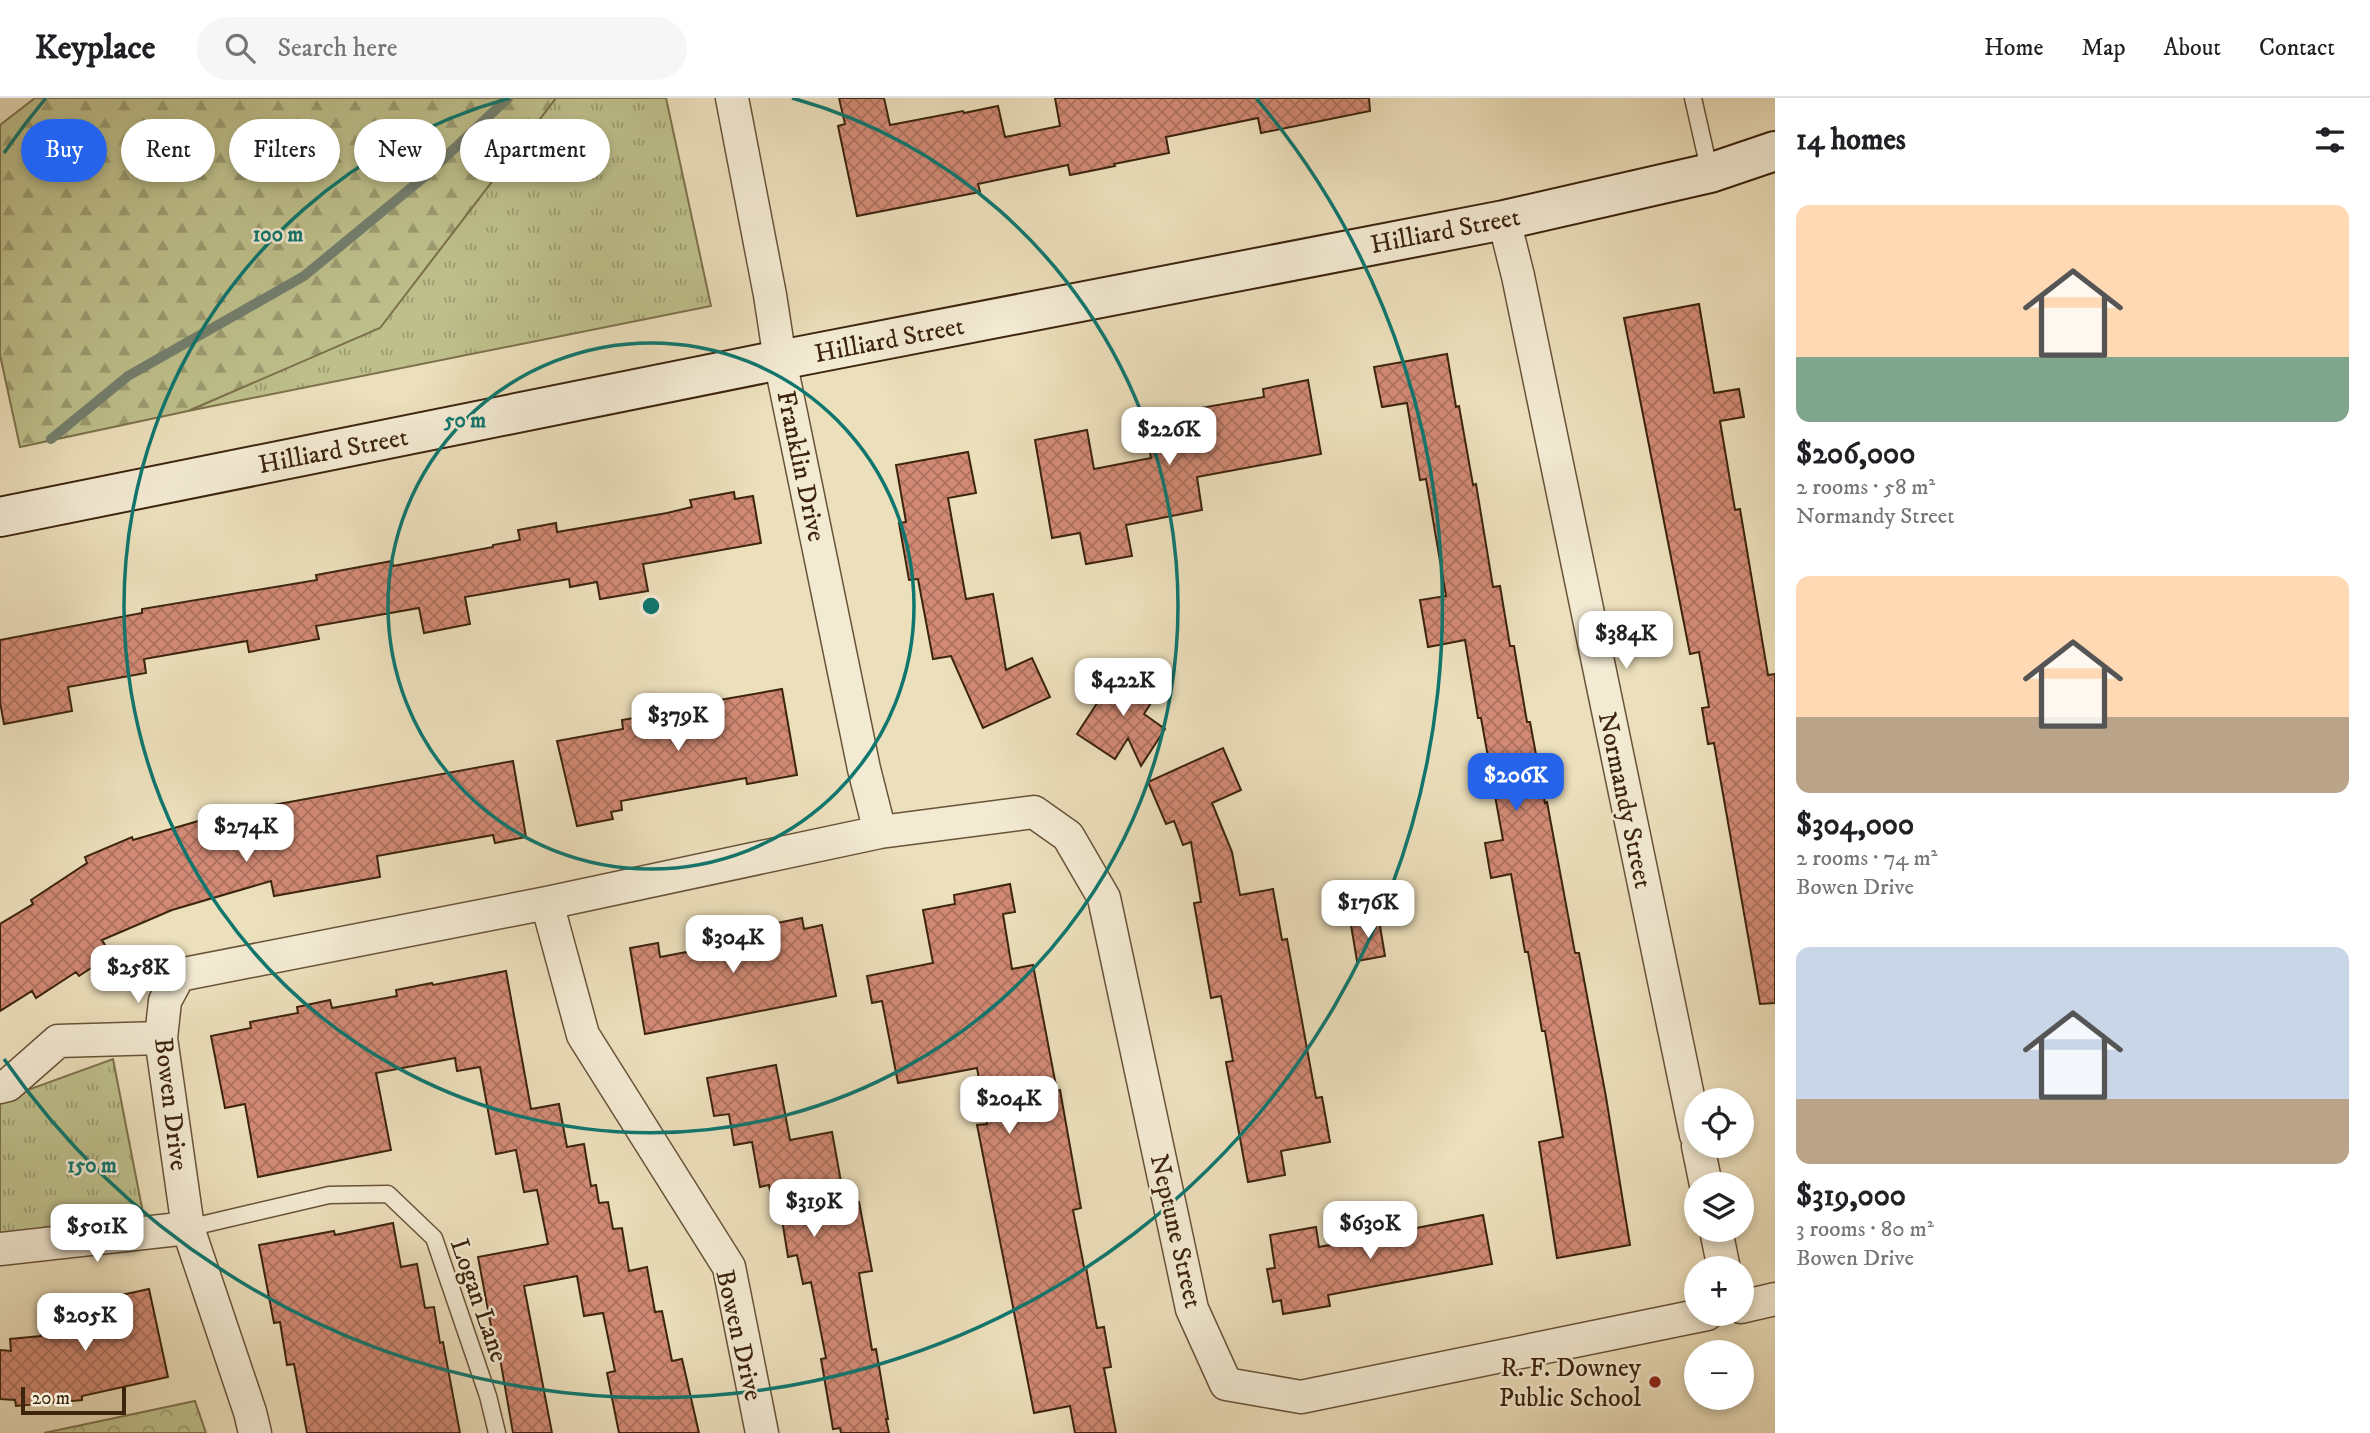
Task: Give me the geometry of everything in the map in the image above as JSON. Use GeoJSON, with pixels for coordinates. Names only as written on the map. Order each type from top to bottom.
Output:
{"type":"FeatureCollection","features":[{"type":"Feature","properties":{"kind":"street","name":"Franklin Drive"},"geometry":{"type":"LineString","coordinates":[[732,98],[780,360],[864,769],[880,832]]}},
{"type":"Feature","properties":{"kind":"street","name":"Hilliard Street"},"geometry":{"type":"LineString","coordinates":[[0,517],[780,360],[1504,220],[1710,173],[1775,151]]}},
{"type":"Feature","properties":{"kind":"street","name":"Normandy Street"},"geometry":{"type":"LineString","coordinates":[[1504,220],[1518,275],[1686,1088]]}},
{"type":"Feature","properties":{"kind":"street","name":"Neptune Street"},"geometry":{"type":"LineString","coordinates":[[880,832],[1034,812],[1068,836],[1104,898],[1192,1309],[1226,1384],[1301,1397],[1684,1319]]}},
{"type":"Feature","properties":{"kind":"street","name":"Bowen Drive"},"geometry":{"type":"LineString","coordinates":[[255,1433],[188,1228],[160,1038],[165,1001],[179,975],[547,903],[880,832]]}},
{"type":"Feature","properties":{"kind":"street","name":"Bowen Drive"},"geometry":{"type":"LineString","coordinates":[[547,903],[583,1035],[729,1267],[762,1433]]}},
{"type":"Feature","properties":{"kind":"street"},"geometry":{"type":"LineString","coordinates":[[0,1087],[8,1085],[58,1041],[160,1038]]}},
{"type":"Feature","properties":{"kind":"street"},"geometry":{"type":"LineString","coordinates":[[0,1249],[188,1228]]}},
{"type":"Feature","properties":{"kind":"street"},"geometry":{"type":"LineString","coordinates":[[1754,1304],[1775,1299]]}},
{"type":"Feature","properties":{"kind":"lane"},"geometry":{"type":"LineString","coordinates":[[1693,98],[1710,173]]}},
{"type":"Feature","properties":{"kind":"lane","name":"Logan Lane"},"geometry":{"type":"LineString","coordinates":[[188,1228],[329,1195],[388,1194],[434,1238],[488,1396],[497,1433]]}},
{"type":"Feature","properties":{"kind":"green space"},"geometry":{"type":"Polygon","coordinates":[[[35,98],[556,98],[540,119],[460,119],[460,182],[492,182],[380,328],[188,411],[20,447],[0,355],[0,125],[35,98]]]}},
{"type":"Feature","properties":{"kind":"green space"},"geometry":{"type":"Polygon","coordinates":[[[556,98],[666,98],[711,306],[188,411],[380,327],[491,182],[610,182],[610,119],[540,119],[556,98]]]}},
{"type":"Feature","properties":{"kind":"green space"},"geometry":{"type":"Polygon","coordinates":[[[113,1059],[143,1213],[0,1236],[0,1100],[113,1059]]]}},
{"type":"Feature","properties":{"kind":"green space"},"geometry":{"type":"Polygon","coordinates":[[[195,1401],[206,1433],[44,1433],[195,1401]]]}},
{"type":"Feature","properties":{"kind":"building"},"geometry":{"type":"Polygon","coordinates":[[[839,98],[884,98],[890,125],[998,106],[1005,137],[1060,126],[1055,98],[1369,98],[1370,111],[1261,133],[1258,118],[1166,137],[1169,153],[1070,175],[1068,165],[978,184],[980,192],[857,216],[838,126],[845,124],[839,98]]]}},
{"type":"Feature","properties":{"kind":"building"},"geometry":{"type":"Polygon","coordinates":[[[1699,304],[1714,393],[1739,389],[1744,417],[1720,421],[1735,510],[1740,509],[1768,675],[1775,674],[1775,1003],[1760,1004],[1714,743],[1708,744],[1702,708],[1709,707],[1699,652],[1690,654],[1624,318],[1699,304]]]}},
{"type":"Feature","properties":{"kind":"building"},"geometry":{"type":"Polygon","coordinates":[[[1447,354],[1473,485],[1476,484],[1493,587],[1500,586],[1510,646],[1514,646],[1527,722],[1530,722],[1545,803],[1547,802],[1575,953],[1579,953],[1630,1245],[1557,1258],[1539,1142],[1563,1137],[1545,1031],[1542,1031],[1511,874],[1491,878],[1485,843],[1503,840],[1465,640],[1428,647],[1420,600],[1446,596],[1426,479],[1420,480],[1407,403],[1382,407],[1374,367],[1447,354]]]}},
{"type":"Feature","properties":{"kind":"building"},"geometry":{"type":"Polygon","coordinates":[[[1308,380],[1321,454],[1197,477],[1202,510],[1126,525],[1132,556],[1086,564],[1080,533],[1052,538],[1035,440],[1087,430],[1094,469],[1151,458],[1147,435],[1186,428],[1183,411],[1264,397],[1263,389],[1308,380]]]}},
{"type":"Feature","properties":{"kind":"building"},"geometry":{"type":"Polygon","coordinates":[[[968,452],[976,493],[948,498],[966,599],[993,594],[1006,670],[1032,658],[1050,697],[983,728],[951,656],[933,659],[918,579],[909,580],[899,523],[906,522],[896,465],[968,452]]]}},
{"type":"Feature","properties":{"kind":"building"},"geometry":{"type":"Polygon","coordinates":[[[734,492],[735,499],[753,496],[761,543],[643,564],[648,591],[600,599],[597,582],[570,587],[569,579],[465,597],[470,624],[424,633],[419,608],[316,626],[319,639],[249,652],[247,641],[144,659],[146,673],[68,687],[72,711],[4,724],[0,702],[0,640],[142,613],[142,609],[317,580],[316,575],[392,561],[393,566],[493,547],[520,540],[518,530],[556,523],[557,532],[667,513],[692,507],[690,500],[734,492]]]}},
{"type":"Feature","properties":{"kind":"building"},"geometry":{"type":"Polygon","coordinates":[[[1120,668],[1158,692],[1144,714],[1165,729],[1141,766],[1128,738],[1115,759],[1077,734],[1120,668]]]}},
{"type":"Feature","properties":{"kind":"building"},"geometry":{"type":"Polygon","coordinates":[[[782,689],[797,775],[747,784],[746,778],[621,801],[622,810],[611,812],[613,819],[577,826],[557,741],[623,729],[622,720],[782,689]]]}},
{"type":"Feature","properties":{"kind":"building"},"geometry":{"type":"Polygon","coordinates":[[[1223,748],[1241,790],[1212,803],[1232,852],[1240,895],[1273,889],[1282,940],[1287,939],[1316,1098],[1322,1097],[1330,1142],[1281,1151],[1285,1175],[1248,1182],[1226,1062],[1233,1061],[1221,996],[1211,998],[1194,903],[1201,902],[1191,842],[1183,845],[1174,821],[1166,824],[1148,782],[1223,748]]]}},
{"type":"Feature","properties":{"kind":"building"},"geometry":{"type":"Polygon","coordinates":[[[513,761],[526,837],[495,843],[493,835],[377,856],[380,877],[274,896],[271,881],[172,910],[102,940],[111,955],[79,976],[76,972],[36,998],[32,991],[0,1011],[0,924],[33,904],[31,900],[87,863],[85,857],[132,837],[133,840],[219,815],[513,761]]]}},
{"type":"Feature","properties":{"kind":"building"},"geometry":{"type":"Polygon","coordinates":[[[1010,884],[1015,912],[1003,914],[1012,969],[1033,965],[1057,1091],[1060,1090],[1081,1208],[1073,1210],[1084,1267],[1097,1328],[1104,1327],[1111,1367],[1104,1368],[1116,1433],[1075,1433],[1070,1406],[1034,1413],[977,1125],[987,1124],[977,1068],[898,1083],[882,1001],[872,1003],[867,976],[933,963],[923,910],[955,904],[954,895],[1010,884]]]}},
{"type":"Feature","properties":{"kind":"building"},"geometry":{"type":"Polygon","coordinates":[[[802,918],[804,929],[822,925],[836,996],[645,1034],[630,948],[658,943],[660,957],[713,947],[709,930],[746,923],[747,929],[802,918]]]}},
{"type":"Feature","properties":{"kind":"building"},"geometry":{"type":"Polygon","coordinates":[[[1379,920],[1385,956],[1357,961],[1351,925],[1379,920]]]}},
{"type":"Feature","properties":{"kind":"building"},"geometry":{"type":"Polygon","coordinates":[[[506,971],[531,1109],[559,1104],[567,1147],[584,1144],[591,1186],[596,1185],[599,1203],[608,1202],[613,1229],[622,1228],[629,1271],[647,1267],[655,1312],[662,1311],[672,1361],[682,1359],[699,1433],[619,1433],[607,1373],[615,1371],[603,1313],[584,1316],[577,1276],[524,1286],[552,1433],[513,1433],[497,1341],[494,1342],[478,1257],[548,1244],[537,1190],[524,1192],[516,1150],[496,1154],[480,1067],[457,1071],[455,1058],[376,1073],[391,1150],[258,1177],[245,1104],[225,1108],[211,1036],[251,1028],[250,1022],[298,1013],[297,1007],[330,1000],[332,1008],[397,996],[396,990],[506,971]]]}},
{"type":"Feature","properties":{"kind":"building"},"geometry":{"type":"Polygon","coordinates":[[[776,1065],[790,1140],[832,1132],[845,1204],[859,1202],[872,1271],[859,1273],[872,1350],[876,1349],[889,1433],[841,1433],[840,1428],[833,1429],[821,1359],[826,1358],[811,1282],[803,1284],[797,1255],[788,1257],[781,1213],[774,1214],[769,1185],[760,1187],[752,1142],[734,1145],[729,1114],[714,1116],[707,1078],[776,1065]]]}},
{"type":"Feature","properties":{"kind":"building"},"geometry":{"type":"Polygon","coordinates":[[[1483,1215],[1492,1264],[1328,1295],[1330,1306],[1283,1314],[1281,1300],[1273,1302],[1267,1269],[1275,1268],[1270,1235],[1316,1227],[1319,1247],[1483,1215]]]}},
{"type":"Feature","properties":{"kind":"building"},"geometry":{"type":"Polygon","coordinates":[[[393,1223],[401,1267],[417,1264],[425,1308],[434,1307],[460,1433],[307,1433],[294,1364],[287,1365],[280,1322],[274,1323],[259,1245],[334,1231],[335,1235],[393,1223]]]}},
{"type":"Feature","properties":{"kind":"building"},"geometry":{"type":"Polygon","coordinates":[[[149,1289],[168,1377],[82,1396],[82,1400],[16,1406],[15,1400],[0,1399],[0,1350],[11,1351],[10,1339],[41,1336],[39,1312],[113,1305],[112,1297],[149,1289]]]}},
{"type":"Feature","properties":{"kind":"waterway"},"geometry":{"type":"LineString","coordinates":[[51,439],[128,376],[304,276],[423,178],[508,98]]}},
{"type":"Feature","properties":{"kind":"place","name":"R. F. Downey Public School"},"geometry":{"type":"Point","coordinates":[1655,1382]}}]}
